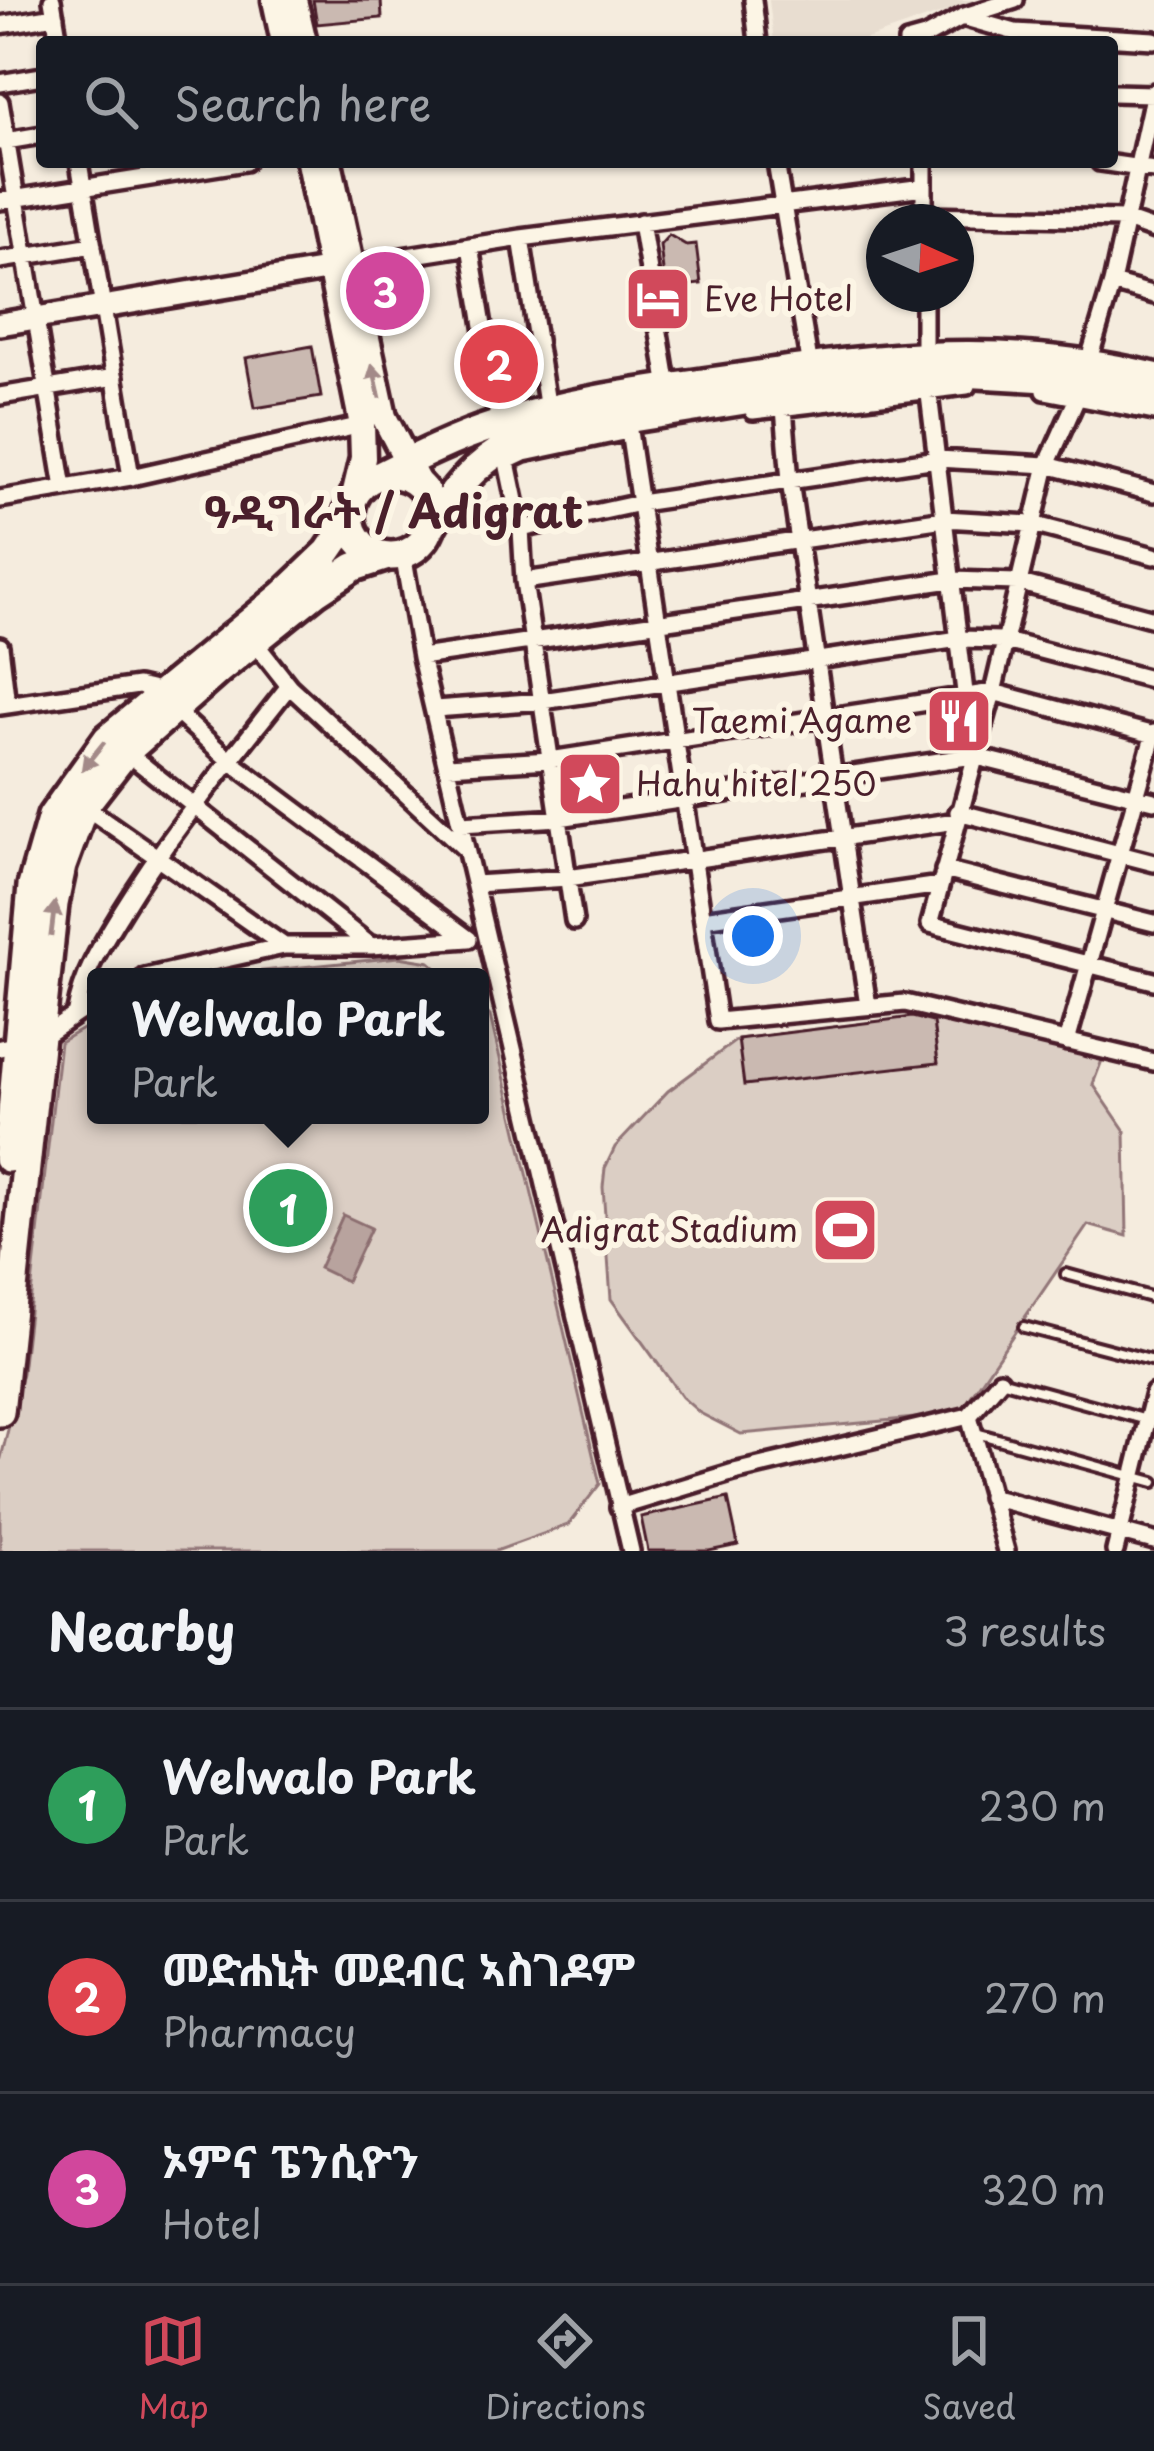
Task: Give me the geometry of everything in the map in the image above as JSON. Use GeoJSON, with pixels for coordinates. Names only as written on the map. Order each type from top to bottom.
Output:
{"type":"FeatureCollection","features":[{"type":"Feature","properties":{"kind":"highway"},"geometry":{"type":"LineString","coordinates":[[0,1249],[32,886],[52,817],[107,739],[168,702],[249,635],[354,567],[418,545],[458,487],[487,457],[548,410],[926,371],[1003,354],[1154,397]]}},
{"type":"Feature","properties":{"kind":"highway"},"geometry":{"type":"LineString","coordinates":[[249,635],[328,552],[365,483],[407,462],[503,444],[810,367],[926,371]]}},
{"type":"Feature","properties":{"kind":"highway"},"geometry":{"type":"LineString","coordinates":[[1082,379],[1154,376]]}},
{"type":"Feature","properties":{"kind":"highway"},"geometry":{"type":"LineString","coordinates":[[379,476],[402,476],[422,488],[431,510],[428,532]]}},
{"type":"Feature","properties":{"kind":"highway"},"geometry":{"type":"LineString","coordinates":[[353,498],[351,523],[357,538],[368,549],[395,555]]}},
{"type":"Feature","properties":{"kind":"highway"},"geometry":{"type":"LineString","coordinates":[[0,1412],[18,1045],[62,866],[84,806],[168,702]]}},
{"type":"Feature","properties":{"kind":"main road"},"geometry":{"type":"LineString","coordinates":[[275,0],[283,36]]}},
{"type":"Feature","properties":{"kind":"main road"},"geometry":{"type":"LineString","coordinates":[[285,36],[294,0]]}},
{"type":"Feature","properties":{"kind":"main road"},"geometry":{"type":"LineString","coordinates":[[311,168],[385,417],[422,488]]}},
{"type":"Feature","properties":{"kind":"main road"},"geometry":{"type":"LineString","coordinates":[[330,168],[362,425],[363,458],[353,498]]}},
{"type":"Feature","properties":{"kind":"street"},"geometry":{"type":"LineString","coordinates":[[753,0],[757,36]]}},
{"type":"Feature","properties":{"kind":"street"},"geometry":{"type":"LineString","coordinates":[[931,36],[962,17],[1015,0]]}},
{"type":"Feature","properties":{"kind":"street"},"geometry":{"type":"LineString","coordinates":[[0,25],[53,8]]}},
{"type":"Feature","properties":{"kind":"street"},"geometry":{"type":"LineString","coordinates":[[962,17],[1015,32],[1084,36]]}},
{"type":"Feature","properties":{"kind":"street"},"geometry":{"type":"LineString","coordinates":[[1118,38],[1154,40]]}},
{"type":"Feature","properties":{"kind":"street"},"geometry":{"type":"LineString","coordinates":[[0,83],[36,77]]}},
{"type":"Feature","properties":{"kind":"street"},"geometry":{"type":"LineString","coordinates":[[1118,93],[1154,93],[1112,283],[1082,379],[1047,465],[993,692],[930,924],[1154,981]]}},
{"type":"Feature","properties":{"kind":"street"},"geometry":{"type":"LineString","coordinates":[[0,101],[8,199],[26,256],[64,488]]}},
{"type":"Feature","properties":{"kind":"street"},"geometry":{"type":"LineString","coordinates":[[3,141],[36,136]]}},
{"type":"Feature","properties":{"kind":"street"},"geometry":{"type":"LineString","coordinates":[[1118,164],[1154,170]]}},
{"type":"Feature","properties":{"kind":"street"},"geometry":{"type":"LineString","coordinates":[[80,168],[131,477]]}},
{"type":"Feature","properties":{"kind":"street"},"geometry":{"type":"LineString","coordinates":[[8,199],[206,168]]}},
{"type":"Feature","properties":{"kind":"street"},"geometry":{"type":"LineString","coordinates":[[777,168],[810,367]]}},
{"type":"Feature","properties":{"kind":"street"},"geometry":{"type":"LineString","coordinates":[[924,204],[925,168]]}},
{"type":"Feature","properties":{"kind":"street"},"geometry":{"type":"LineString","coordinates":[[0,325],[520,238],[924,187]]}},
{"type":"Feature","properties":{"kind":"street"},"geometry":{"type":"LineString","coordinates":[[974,219],[1123,219],[1154,230]]}},
{"type":"Feature","properties":{"kind":"street"},"geometry":{"type":"LineString","coordinates":[[641,222],[670,399]]}},
{"type":"Feature","properties":{"kind":"street"},"geometry":{"type":"LineString","coordinates":[[520,238],[548,410]]}},
{"type":"Feature","properties":{"kind":"street"},"geometry":{"type":"LineString","coordinates":[[0,260],[92,245]]}},
{"type":"Feature","properties":{"kind":"street"},"geometry":{"type":"LineString","coordinates":[[470,246],[520,530],[574,921]]}},
{"type":"Feature","properties":{"kind":"street"},"geometry":{"type":"LineString","coordinates":[[1112,283],[1154,295]]}},
{"type":"Feature","properties":{"kind":"street"},"geometry":{"type":"LineString","coordinates":[[924,312],[926,371],[973,756]]}},
{"type":"Feature","properties":{"kind":"street"},"geometry":{"type":"LineString","coordinates":[[503,444],[524,453],[629,430],[784,408],[926,371]]}},
{"type":"Feature","properties":{"kind":"street"},"geometry":{"type":"LineString","coordinates":[[0,396],[115,377]]}},
{"type":"Feature","properties":{"kind":"street"},"geometry":{"type":"LineString","coordinates":[[1082,379],[1154,412]]}},
{"type":"Feature","properties":{"kind":"street"},"geometry":{"type":"LineString","coordinates":[[784,408],[798,540],[868,1006]]}},
{"type":"Feature","properties":{"kind":"street"},"geometry":{"type":"LineString","coordinates":[[0,499],[131,477],[362,425]]}},
{"type":"Feature","properties":{"kind":"street"},"geometry":{"type":"LineString","coordinates":[[629,430],[718,1021],[905,1003],[1154,1063]]}},
{"type":"Feature","properties":{"kind":"street"},"geometry":{"type":"LineString","coordinates":[[520,530],[640,503],[937,459],[1047,465],[1154,494]]}},
{"type":"Feature","properties":{"kind":"street"},"geometry":{"type":"LineString","coordinates":[[524,581],[944,519],[1032,524],[1154,556]]}},
{"type":"Feature","properties":{"kind":"street"},"geometry":{"type":"LineString","coordinates":[[395,555],[631,1551]]}},
{"type":"Feature","properties":{"kind":"street"},"geometry":{"type":"LineString","coordinates":[[421,657],[952,580],[1017,583],[1154,619]]}},
{"type":"Feature","properties":{"kind":"street"},"geometry":{"type":"LineString","coordinates":[[249,635],[289,686],[468,852]]}},
{"type":"Feature","properties":{"kind":"street"},"geometry":{"type":"LineString","coordinates":[[435,709],[542,701],[958,639],[1003,640],[1154,680]]}},
{"type":"Feature","properties":{"kind":"street"},"geometry":{"type":"LineString","coordinates":[[0,650],[4,706],[138,686],[168,702],[230,761],[469,939]]}},
{"type":"Feature","properties":{"kind":"street"},"geometry":{"type":"LineString","coordinates":[[88,968],[156,856],[289,686]]}},
{"type":"Feature","properties":{"kind":"street"},"geometry":{"type":"LineString","coordinates":[[448,766],[550,760],[993,692],[1154,734],[1067,1042]]}},
{"type":"Feature","properties":{"kind":"street"},"geometry":{"type":"LineString","coordinates":[[126,752],[371,946]]}},
{"type":"Feature","properties":{"kind":"street"},"geometry":{"type":"LineString","coordinates":[[461,824],[559,818],[973,756],[1154,801]]}},
{"type":"Feature","properties":{"kind":"street"},"geometry":{"type":"LineString","coordinates":[[84,806],[284,946]]}},
{"type":"Feature","properties":{"kind":"street"},"geometry":{"type":"LineString","coordinates":[[475,884],[568,878],[957,817],[1154,863]]}},
{"type":"Feature","properties":{"kind":"street"},"geometry":{"type":"LineString","coordinates":[[703,919],[851,897],[942,877],[1154,923]]}},
{"type":"Feature","properties":{"kind":"street"},"geometry":{"type":"LineString","coordinates":[[185,968],[284,946],[469,939],[485,928]]}},
{"type":"Feature","properties":{"kind":"street"},"geometry":{"type":"LineString","coordinates":[[76,1012],[87,971]]}},
{"type":"Feature","properties":{"kind":"street"},"geometry":{"type":"LineString","coordinates":[[18,1045],[87,1006]]}},
{"type":"Feature","properties":{"kind":"street"},"geometry":{"type":"LineString","coordinates":[[619,1507],[734,1472],[971,1424],[1000,1381]]}},
{"type":"Feature","properties":{"kind":"street"},"geometry":{"type":"LineString","coordinates":[[1115,1551],[1154,1393]]}},
{"type":"Feature","properties":{"kind":"street"},"geometry":{"type":"LineString","coordinates":[[971,1424],[1006,1551]]}},
{"type":"Feature","properties":{"kind":"street"},"geometry":{"type":"LineString","coordinates":[[989,1497],[1154,1541]]}},
{"type":"Feature","properties":{"kind":"lane"},"geometry":{"type":"LineString","coordinates":[[1066,1274],[1154,1298]]}},
{"type":"Feature","properties":{"kind":"lane"},"geometry":{"type":"LineString","coordinates":[[1024,1327],[1154,1361]]}},
{"type":"Feature","properties":{"kind":"lane"},"geometry":{"type":"LineString","coordinates":[[1000,1381],[1150,1421]]}},
{"type":"Feature","properties":{"kind":"lane"},"geometry":{"type":"LineString","coordinates":[[971,1424],[1154,1482]]}},
{"type":"Feature","properties":{"kind":"shaded area"},"geometry":{"type":"Polygon","coordinates":[[[769,0],[979,0],[875,36],[773,36],[769,0]]]}},
{"type":"Feature","properties":{"kind":"shaded area"},"geometry":{"type":"Polygon","coordinates":[[[399,957],[430,962],[437,968],[292,968],[399,957]]]}},
{"type":"Feature","properties":{"kind":"shaded area"},"geometry":{"type":"Polygon","coordinates":[[[489,1015],[600,1484],[568,1525],[496,1551],[0,1551],[0,1462],[22,1373],[60,1042],[87,1026],[87,1124],[489,1124],[489,1015]]]}},
{"type":"Feature","properties":{"kind":"shaded area","name":"Adigrat Stadium"},"geometry":{"type":"Polygon","coordinates":[[[933,1015],[1104,1055],[1093,1084],[1125,1131],[1127,1236],[1088,1225],[959,1414],[741,1434],[700,1413],[682,1397],[611,1299],[603,1187],[615,1147],[668,1091],[738,1039],[933,1015]]]}},
{"type":"Feature","properties":{"kind":"shaded area"},"geometry":{"type":"Polygon","coordinates":[[[343,1215],[371,1228],[346,1281],[319,1268],[343,1215]]]}},
{"type":"Feature","properties":{"kind":"building"},"geometry":{"type":"Polygon","coordinates":[[[313,0],[381,0],[382,18],[317,24],[313,0]]]}},
{"type":"Feature","properties":{"kind":"building"},"geometry":{"type":"Polygon","coordinates":[[[669,235],[686,245],[696,244],[701,284],[681,286],[683,304],[667,306],[660,245],[669,235]]]}},
{"type":"Feature","properties":{"kind":"building"},"geometry":{"type":"Polygon","coordinates":[[[312,346],[321,397],[255,408],[246,358],[312,346]]]}},
{"type":"Feature","properties":{"kind":"building"},"geometry":{"type":"Polygon","coordinates":[[[912,1017],[933,1022],[938,1063],[744,1085],[738,1039],[912,1017]]]}},
{"type":"Feature","properties":{"kind":"building"},"geometry":{"type":"Polygon","coordinates":[[[728,1498],[738,1545],[709,1551],[648,1551],[641,1517],[728,1498]]]}},
{"type":"Feature","properties":{"kind":"place","name":"ኦምና ፔንሲዮን"},"geometry":{"type":"Point","coordinates":[385,291]}},
{"type":"Feature","properties":{"kind":"place","name":"Eve Hotel"},"geometry":{"type":"Point","coordinates":[658,299]}},
{"type":"Feature","properties":{"kind":"place","name":"መድሐኒት መደብር ኣስገዶም"},"geometry":{"type":"Point","coordinates":[499,364]}},
{"type":"Feature","properties":{"kind":"place","name":"Taemi Agame"},"geometry":{"type":"Point","coordinates":[959,721]}},
{"type":"Feature","properties":{"kind":"place","name":"Hahu hitel 250"},"geometry":{"type":"Point","coordinates":[590,784]}},
{"type":"Feature","properties":{"kind":"place","name":"Welwalo Park"},"geometry":{"type":"Point","coordinates":[288,1208]}},
{"type":"Feature","properties":{"kind":"place","name":"Adigrat Stadium"},"geometry":{"type":"Point","coordinates":[845,1230]}},
{"type":"Feature","properties":{"kind":"district","name":"ዓዲግራት / Adigrat"},"geometry":{"type":"Point","coordinates":[394,512]}}]}
